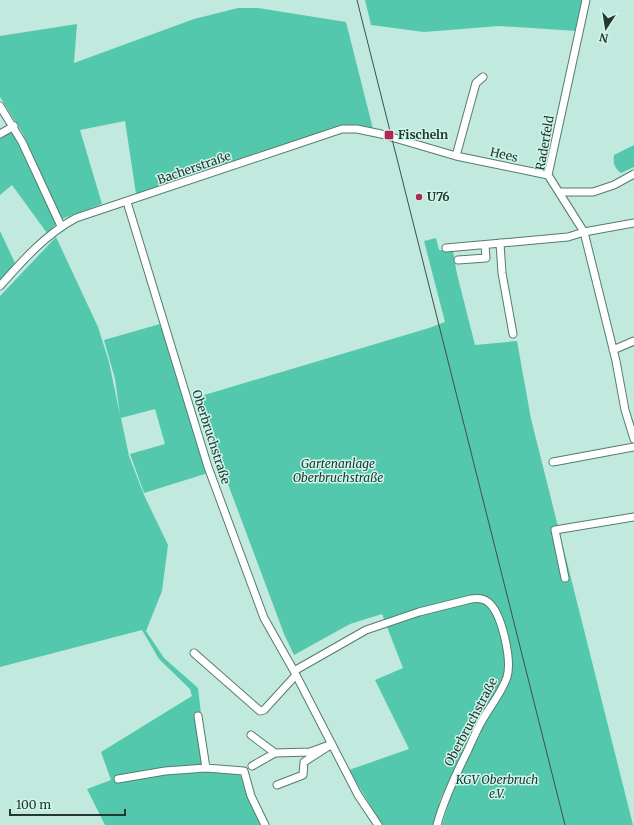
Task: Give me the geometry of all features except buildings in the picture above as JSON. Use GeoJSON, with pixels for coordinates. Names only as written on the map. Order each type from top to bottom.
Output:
{"type":"FeatureCollection","features":[{"type":"Feature","properties":{"kind":"street","name":"Raderfeld"},"geometry":{"type":"LineString","coordinates":[[586,0],[548,175],[560,192],[574,219],[584,232],[613,350],[625,410],[634,440]]}},
{"type":"Feature","properties":{"kind":"street"},"geometry":{"type":"LineString","coordinates":[[456,156],[476,83],[482,77]]}},
{"type":"Feature","properties":{"kind":"street"},"geometry":{"type":"LineString","coordinates":[[0,106],[14,126],[61,226]]}},
{"type":"Feature","properties":{"kind":"street"},"geometry":{"type":"LineString","coordinates":[[0,134],[14,126]]}},
{"type":"Feature","properties":{"kind":"street","name":"Bacherstraße"},"geometry":{"type":"LineString","coordinates":[[0,286],[34,250],[61,226],[76,218],[266,155],[334,130],[357,129],[417,145]]}},
{"type":"Feature","properties":{"kind":"street","name":"Hees"},"geometry":{"type":"LineString","coordinates":[[417,145],[456,156],[548,175]]}},
{"type":"Feature","properties":{"kind":"street"},"geometry":{"type":"LineString","coordinates":[[560,192],[593,192],[614,185],[634,174]]}},
{"type":"Feature","properties":{"kind":"street","name":"Oberbruchstraße"},"geometry":{"type":"LineString","coordinates":[[127,202],[208,467],[264,618],[295,673],[358,795],[378,825]]}},
{"type":"Feature","properties":{"kind":"street"},"geometry":{"type":"LineString","coordinates":[[446,248],[568,237],[584,232],[634,223]]}},
{"type":"Feature","properties":{"kind":"street"},"geometry":{"type":"LineString","coordinates":[[500,243],[502,273],[513,334]]}},
{"type":"Feature","properties":{"kind":"street"},"geometry":{"type":"LineString","coordinates":[[458,260],[486,258],[485,245]]}},
{"type":"Feature","properties":{"kind":"street"},"geometry":{"type":"LineString","coordinates":[[613,350],[634,341]]}},
{"type":"Feature","properties":{"kind":"street"},"geometry":{"type":"LineString","coordinates":[[553,462],[634,447]]}},
{"type":"Feature","properties":{"kind":"street"},"geometry":{"type":"LineString","coordinates":[[565,578],[555,530],[634,517]]}},
{"type":"Feature","properties":{"kind":"street","name":"Oberbruchstraße"},"geometry":{"type":"LineString","coordinates":[[194,653],[260,711],[264,710],[295,673],[351,637],[381,624],[471,598],[480,598],[487,601],[493,607],[498,617],[508,654],[508,675],[482,720],[443,802],[437,825]]}},
{"type":"Feature","properties":{"kind":"street"},"geometry":{"type":"LineString","coordinates":[[198,716],[206,768]]}},
{"type":"Feature","properties":{"kind":"street"},"geometry":{"type":"LineString","coordinates":[[250,735],[274,753]]}},
{"type":"Feature","properties":{"kind":"street"},"geometry":{"type":"LineString","coordinates":[[252,766],[274,753],[310,752],[332,744]]}},
{"type":"Feature","properties":{"kind":"street"},"geometry":{"type":"LineString","coordinates":[[277,785],[303,774],[304,762],[332,744]]}},
{"type":"Feature","properties":{"kind":"street"},"geometry":{"type":"LineString","coordinates":[[118,779],[165,771],[206,768],[244,771],[252,796],[265,825]]}},
{"type":"Feature","properties":{"kind":"green space"},"geometry":{"type":"Polygon","coordinates":[[[365,0],[583,0],[577,31],[499,26],[424,32],[371,25],[365,0]]]}},
{"type":"Feature","properties":{"kind":"green space"},"geometry":{"type":"Polygon","coordinates":[[[238,8],[258,8],[346,22],[373,129],[343,126],[334,127],[252,158],[136,194],[125,121],[80,130],[102,204],[62,219],[23,134],[0,97],[0,36],[77,24],[74,63],[194,19],[238,8]]]}},
{"type":"Feature","properties":{"kind":"green space"},"geometry":{"type":"Polygon","coordinates":[[[12,131],[56,224],[47,233],[12,185],[0,195],[0,138],[12,131]]]}},
{"type":"Feature","properties":{"kind":"green space"},"geometry":{"type":"Polygon","coordinates":[[[634,145],[634,167],[621,173],[614,165],[614,155],[634,145]]]}},
{"type":"Feature","properties":{"kind":"green space"},"geometry":{"type":"Polygon","coordinates":[[[0,231],[15,263],[0,280],[0,231]]]}},
{"type":"Feature","properties":{"kind":"green space"},"geometry":{"type":"Polygon","coordinates":[[[56,237],[98,327],[109,362],[120,415],[115,379],[104,340],[160,324],[208,473],[144,493],[130,454],[165,444],[155,409],[121,418],[129,456],[144,495],[168,545],[162,591],[146,631],[164,658],[198,688],[207,766],[245,770],[253,795],[266,825],[105,825],[87,789],[111,780],[101,752],[192,696],[190,689],[159,659],[142,630],[0,667],[0,296],[56,237]]]}},
{"type":"Feature","properties":{"kind":"green space"},"geometry":{"type":"Polygon","coordinates":[[[436,238],[439,250],[453,251],[457,274],[475,345],[517,341],[531,419],[633,825],[442,825],[453,789],[481,732],[471,735],[440,800],[435,825],[382,825],[349,770],[409,749],[375,680],[403,668],[382,614],[350,624],[294,655],[284,634],[206,425],[201,396],[445,322],[424,241],[436,238]]]}},
{"type":"Feature","properties":{"kind":"tram line"},"geometry":{"type":"LineString","coordinates":[[357,0],[565,825]]}},
{"type":"Feature","properties":{"kind":"place","name":"Fischeln"},"geometry":{"type":"Point","coordinates":[389,135]}},
{"type":"Feature","properties":{"kind":"place","name":"U76"},"geometry":{"type":"Point","coordinates":[419,197]}},
{"type":"Feature","properties":{"kind":"park label","name":"Gartenanlage Oberbruchstraße"},"geometry":{"type":"Point","coordinates":[338,471]}},
{"type":"Feature","properties":{"kind":"park label","name":"KGV Oberbruch e.V."},"geometry":{"type":"Point","coordinates":[497,787]}}]}
